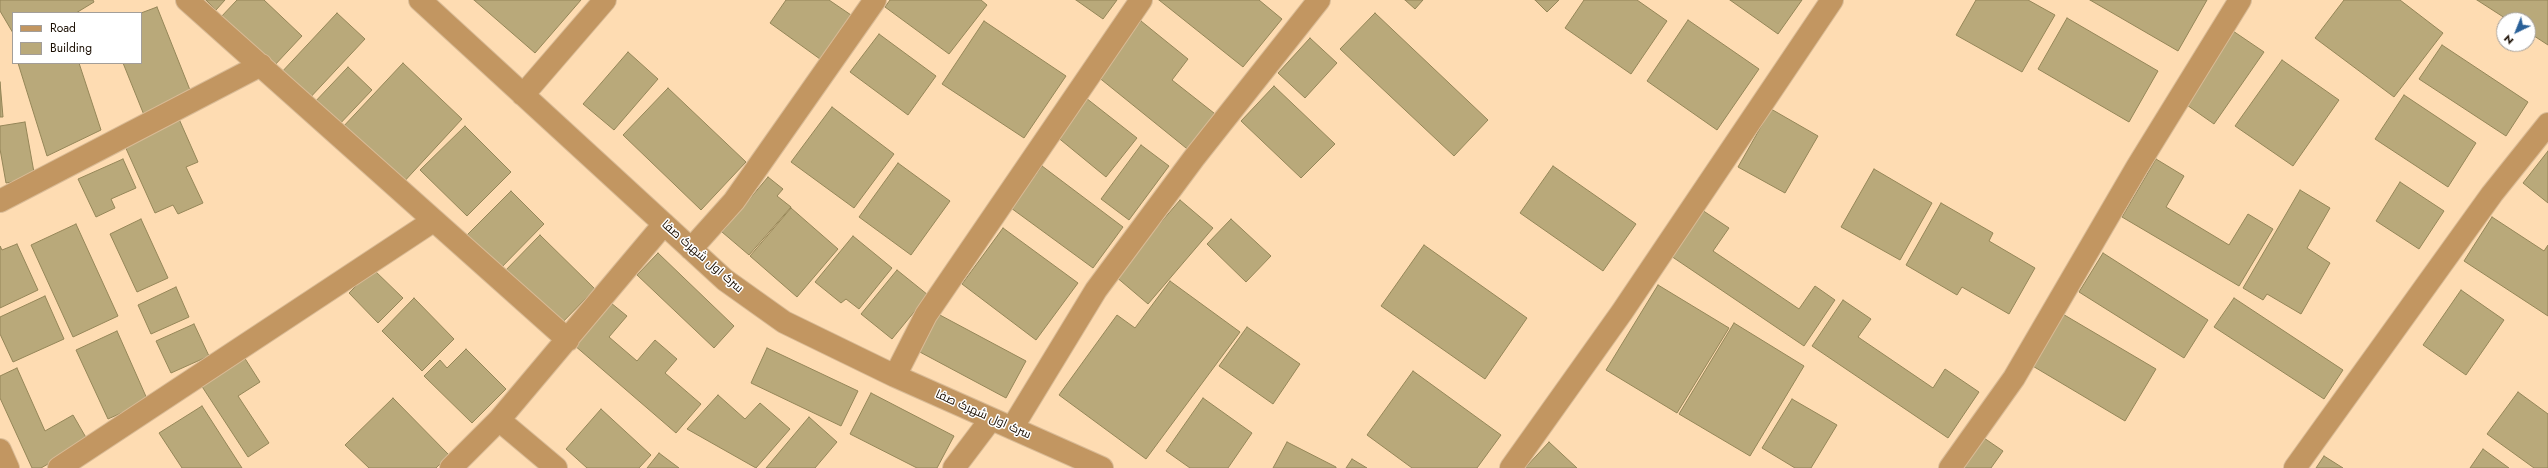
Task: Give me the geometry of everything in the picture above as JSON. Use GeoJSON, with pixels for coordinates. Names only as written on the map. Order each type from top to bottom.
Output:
{"type":"FeatureCollection","features":[{"type":"Feature","properties":{"kind":"street"},"geometry":{"type":"LineString","coordinates":[[187,0],[568,340]]}},
{"type":"Feature","properties":{"kind":"street","name":"سرک اول شهرک صفا"},"geometry":{"type":"LineString","coordinates":[[420,0],[725,280],[784,322],[895,376],[1102,468]]}},
{"type":"Feature","properties":{"kind":"street"},"geometry":{"type":"LineString","coordinates":[[523,95],[605,0]]}},
{"type":"Feature","properties":{"kind":"street"},"geometry":{"type":"LineString","coordinates":[[691,249],[734,201],[875,0]]}},
{"type":"Feature","properties":{"kind":"street"},"geometry":{"type":"LineString","coordinates":[[895,376],[926,315],[1141,0]]}},
{"type":"Feature","properties":{"kind":"street"},"geometry":{"type":"LineString","coordinates":[[1012,428],[1096,290],[1194,158],[1319,0]]}},
{"type":"Feature","properties":{"kind":"street"},"geometry":{"type":"LineString","coordinates":[[1511,468],[1622,312],[1832,0]]}},
{"type":"Feature","properties":{"kind":"street"},"geometry":{"type":"LineString","coordinates":[[1950,468],[2014,378],[2137,167],[2240,0]]}},
{"type":"Feature","properties":{"kind":"street"},"geometry":{"type":"LineString","coordinates":[[0,201],[261,65]]}},
{"type":"Feature","properties":{"kind":"street"},"geometry":{"type":"LineString","coordinates":[[2295,468],[2492,194],[2548,124]]}},
{"type":"Feature","properties":{"kind":"street"},"geometry":{"type":"LineString","coordinates":[[59,468],[433,221]]}},
{"type":"Feature","properties":{"kind":"street"},"geometry":{"type":"LineString","coordinates":[[451,468],[499,420],[568,340],[664,224]]}},
{"type":"Feature","properties":{"kind":"street"},"geometry":{"type":"LineString","coordinates":[[954,468],[991,419]]}},
{"type":"Feature","properties":{"kind":"street"},"geometry":{"type":"LineString","coordinates":[[499,420],[556,468]]}},
{"type":"Feature","properties":{"kind":"street"},"geometry":{"type":"LineString","coordinates":[[0,450],[8,468]]}},
{"type":"Feature","properties":{"kind":"building"},"geometry":{"type":"Polygon","coordinates":[[[0,0],[93,0],[94,2],[78,12],[12,12],[12,31],[0,11],[0,0]]]}},
{"type":"Feature","properties":{"kind":"building"},"geometry":{"type":"Polygon","coordinates":[[[206,0],[225,0],[216,10],[206,0]]]}},
{"type":"Feature","properties":{"kind":"building"},"geometry":{"type":"Polygon","coordinates":[[[237,0],[264,0],[302,36],[273,67],[220,18],[237,0]]]}},
{"type":"Feature","properties":{"kind":"building"},"geometry":{"type":"Polygon","coordinates":[[[474,0],[581,0],[535,53],[474,0]]]}},
{"type":"Feature","properties":{"kind":"building"},"geometry":{"type":"Polygon","coordinates":[[[786,0],[829,0],[851,15],[820,59],[770,23],[786,0]]]}},
{"type":"Feature","properties":{"kind":"building"},"geometry":{"type":"Polygon","coordinates":[[[890,0],[981,0],[987,5],[949,54],[885,7],[890,0]]]}},
{"type":"Feature","properties":{"kind":"building"},"geometry":{"type":"Polygon","coordinates":[[[1076,0],[1117,0],[1103,19],[1076,0]]]}},
{"type":"Feature","properties":{"kind":"building"},"geometry":{"type":"Polygon","coordinates":[[[1159,0],[1259,0],[1282,19],[1243,67],[1159,0]]]}},
{"type":"Feature","properties":{"kind":"building"},"geometry":{"type":"Polygon","coordinates":[[[1405,0],[1423,0],[1415,9],[1405,0]]]}},
{"type":"Feature","properties":{"kind":"building"},"geometry":{"type":"Polygon","coordinates":[[[1535,0],[1559,0],[1547,12],[1535,0]]]}},
{"type":"Feature","properties":{"kind":"building"},"geometry":{"type":"Polygon","coordinates":[[[1584,0],[1637,0],[1667,21],[1631,74],[1565,28],[1584,0]]]}},
{"type":"Feature","properties":{"kind":"building"},"geometry":{"type":"Polygon","coordinates":[[[1730,0],[1802,0],[1778,34],[1730,0]]]}},
{"type":"Feature","properties":{"kind":"building"},"geometry":{"type":"Polygon","coordinates":[[[1976,0],[2028,0],[2055,15],[2022,72],[1956,35],[1976,0]]]}},
{"type":"Feature","properties":{"kind":"building"},"geometry":{"type":"Polygon","coordinates":[[[2090,0],[2207,0],[2178,51],[2090,0]]]}},
{"type":"Feature","properties":{"kind":"building"},"geometry":{"type":"Polygon","coordinates":[[[2344,0],[2400,0],[2443,33],[2394,97],[2315,38],[2344,0]]]}},
{"type":"Feature","properties":{"kind":"building"},"geometry":{"type":"Polygon","coordinates":[[[2477,0],[2548,0],[2548,45],[2536,37],[2536,12],[2496,12],[2477,0]]]}},
{"type":"Feature","properties":{"kind":"building"},"geometry":{"type":"Polygon","coordinates":[[[157,7],[192,95],[144,115],[123,64],[142,64],[142,13],[157,7]]]}},
{"type":"Feature","properties":{"kind":"building"},"geometry":{"type":"Polygon","coordinates":[[[337,13],[365,39],[307,101],[279,75],[337,13]]]}},
{"type":"Feature","properties":{"kind":"building"},"geometry":{"type":"Polygon","coordinates":[[[1375,13],[1488,120],[1454,156],[1340,49],[1375,13]]]}},
{"type":"Feature","properties":{"kind":"building"},"geometry":{"type":"Polygon","coordinates":[[[2067,18],[2158,71],[2129,122],[2038,69],[2067,18]]]}},
{"type":"Feature","properties":{"kind":"building"},"geometry":{"type":"Polygon","coordinates":[[[1688,20],[1759,69],[1717,130],[1647,81],[1688,20]]]}},
{"type":"Feature","properties":{"kind":"building"},"geometry":{"type":"Polygon","coordinates":[[[984,21],[1066,76],[1024,138],[942,84],[984,21]]]}},
{"type":"Feature","properties":{"kind":"building"},"geometry":{"type":"Polygon","coordinates":[[[1141,21],[1188,59],[1172,80],[1219,117],[1191,152],[1097,76],[1141,21]]]}},
{"type":"Feature","properties":{"kind":"building"},"geometry":{"type":"Polygon","coordinates":[[[2233,31],[2264,52],[2214,124],[2184,103],[2233,31]]]}},
{"type":"Feature","properties":{"kind":"building"},"geometry":{"type":"Polygon","coordinates":[[[879,34],[936,76],[908,115],[850,72],[879,34]]]}},
{"type":"Feature","properties":{"kind":"building"},"geometry":{"type":"Polygon","coordinates":[[[1310,38],[1337,63],[1305,98],[1278,73],[1310,38]]]}},
{"type":"Feature","properties":{"kind":"building"},"geometry":{"type":"Polygon","coordinates":[[[2442,45],[2528,102],[2506,136],[2419,79],[2442,45]]]}},
{"type":"Feature","properties":{"kind":"building"},"geometry":{"type":"Polygon","coordinates":[[[628,52],[658,79],[614,130],[583,104],[628,52]]]}},
{"type":"Feature","properties":{"kind":"building"},"geometry":{"type":"Polygon","coordinates":[[[2282,60],[2339,100],[2293,166],[2235,126],[2282,60]]]}},
{"type":"Feature","properties":{"kind":"building"},"geometry":{"type":"Polygon","coordinates":[[[403,63],[462,119],[401,185],[341,129],[403,63]]]}},
{"type":"Feature","properties":{"kind":"building"},"geometry":{"type":"Polygon","coordinates":[[[18,64],[79,64],[101,130],[47,156],[18,64]]]}},
{"type":"Feature","properties":{"kind":"building"},"geometry":{"type":"Polygon","coordinates":[[[348,67],[372,90],[336,128],[312,105],[348,67]]]}},
{"type":"Feature","properties":{"kind":"building"},"geometry":{"type":"Polygon","coordinates":[[[0,82],[3,117],[0,117],[0,82]]]}},
{"type":"Feature","properties":{"kind":"building"},"geometry":{"type":"Polygon","coordinates":[[[1274,86],[1335,144],[1301,178],[1241,121],[1274,86]]]}},
{"type":"Feature","properties":{"kind":"building"},"geometry":{"type":"Polygon","coordinates":[[[668,88],[746,162],[701,210],[623,135],[668,88]]]}},
{"type":"Feature","properties":{"kind":"building"},"geometry":{"type":"Polygon","coordinates":[[[2404,95],[2476,143],[2448,187],[2375,139],[2404,95]]]}},
{"type":"Feature","properties":{"kind":"building"},"geometry":{"type":"Polygon","coordinates":[[[1086,98],[1137,138],[1106,177],[1056,136],[1086,98]]]}},
{"type":"Feature","properties":{"kind":"building"},"geometry":{"type":"Polygon","coordinates":[[[832,107],[894,154],[854,208],[791,162],[832,107]]]}},
{"type":"Feature","properties":{"kind":"building"},"geometry":{"type":"Polygon","coordinates":[[[1771,109],[1818,136],[1785,193],[1738,167],[1771,109]]]}},
{"type":"Feature","properties":{"kind":"building"},"geometry":{"type":"Polygon","coordinates":[[[179,119],[198,162],[186,167],[203,203],[178,214],[173,205],[155,213],[124,144],[179,119]]]}},
{"type":"Feature","properties":{"kind":"building"},"geometry":{"type":"Polygon","coordinates":[[[25,122],[35,178],[6,183],[0,149],[0,126],[25,122]]]}},
{"type":"Feature","properties":{"kind":"building"},"geometry":{"type":"Polygon","coordinates":[[[465,126],[511,172],[467,216],[420,170],[465,126]]]}},
{"type":"Feature","properties":{"kind":"building"},"geometry":{"type":"Polygon","coordinates":[[[1141,145],[1169,166],[1129,220],[1101,199],[1141,145]]]}},
{"type":"Feature","properties":{"kind":"building"},"geometry":{"type":"Polygon","coordinates":[[[2548,151],[2548,203],[2523,183],[2548,151]]]}},
{"type":"Feature","properties":{"kind":"building"},"geometry":{"type":"Polygon","coordinates":[[[123,159],[136,188],[111,199],[115,208],[96,217],[78,179],[123,159]]]}},
{"type":"Feature","properties":{"kind":"building"},"geometry":{"type":"Polygon","coordinates":[[[2156,159],[2184,176],[2166,207],[2229,245],[2248,214],[2273,229],[2239,286],[2122,217],[2156,159]]]}},
{"type":"Feature","properties":{"kind":"building"},"geometry":{"type":"Polygon","coordinates":[[[898,163],[950,201],[911,255],[859,217],[898,163]]]}},
{"type":"Feature","properties":{"kind":"building"},"geometry":{"type":"Polygon","coordinates":[[[1042,166],[1123,227],[1093,268],[1011,208],[1042,166]]]}},
{"type":"Feature","properties":{"kind":"building"},"geometry":{"type":"Polygon","coordinates":[[[1553,166],[1636,224],[1603,271],[1520,213],[1553,166]]]}},
{"type":"Feature","properties":{"kind":"building"},"geometry":{"type":"Polygon","coordinates":[[[1874,169],[1932,203],[1900,260],[1841,227],[1874,169]]]}},
{"type":"Feature","properties":{"kind":"building"},"geometry":{"type":"Polygon","coordinates":[[[768,177],[783,189],[777,196],[791,207],[749,255],[722,232],[768,177]]]}},
{"type":"Feature","properties":{"kind":"building"},"geometry":{"type":"Polygon","coordinates":[[[2400,182],[2444,211],[2419,249],[2376,221],[2400,182]]]}},
{"type":"Feature","properties":{"kind":"building"},"geometry":{"type":"Polygon","coordinates":[[[2300,190],[2330,208],[2307,248],[2330,263],[2301,314],[2267,294],[2263,300],[2243,288],[2300,190]]]}},
{"type":"Feature","properties":{"kind":"building"},"geometry":{"type":"Polygon","coordinates":[[[511,191],[544,224],[496,273],[462,240],[511,191]]]}},
{"type":"Feature","properties":{"kind":"building"},"geometry":{"type":"Polygon","coordinates":[[[1180,200],[1213,228],[1148,304],[1115,276],[1180,200]]]}},
{"type":"Feature","properties":{"kind":"building"},"geometry":{"type":"Polygon","coordinates":[[[1941,203],[1993,233],[1989,241],[2035,268],[2009,314],[1962,287],[1957,295],[1906,265],[1941,203]]]}},
{"type":"Feature","properties":{"kind":"building"},"geometry":{"type":"Polygon","coordinates":[[[791,208],[838,249],[797,297],[750,256],[791,208]]]}},
{"type":"Feature","properties":{"kind":"building"},"geometry":{"type":"Polygon","coordinates":[[[1702,210],[1729,228],[1713,251],[1799,309],[1815,286],[1835,300],[1804,346],[1671,256],[1702,210]]]}},
{"type":"Feature","properties":{"kind":"building"},"geometry":{"type":"Polygon","coordinates":[[[2492,217],[2544,251],[2548,245],[2548,316],[2464,261],[2492,217]]]}},
{"type":"Feature","properties":{"kind":"building"},"geometry":{"type":"Polygon","coordinates":[[[141,219],[168,278],[137,292],[110,234],[141,219]]]}},
{"type":"Feature","properties":{"kind":"building"},"geometry":{"type":"Polygon","coordinates":[[[1231,219],[1271,256],[1246,282],[1207,244],[1231,219]]]}},
{"type":"Feature","properties":{"kind":"building"},"geometry":{"type":"Polygon","coordinates":[[[76,224],[118,316],[73,337],[31,245],[76,224]]]}},
{"type":"Feature","properties":{"kind":"building"},"geometry":{"type":"Polygon","coordinates":[[[1003,228],[1078,283],[1036,340],[962,284],[1003,228]]]}},
{"type":"Feature","properties":{"kind":"building"},"geometry":{"type":"Polygon","coordinates":[[[540,235],[595,289],[557,328],[502,274],[540,235]]]}},
{"type":"Feature","properties":{"kind":"building"},"geometry":{"type":"Polygon","coordinates":[[[853,236],[892,268],[859,309],[846,299],[841,303],[815,282],[853,236]]]}},
{"type":"Feature","properties":{"kind":"building"},"geometry":{"type":"Polygon","coordinates":[[[17,244],[38,290],[0,308],[0,246],[2,250],[17,244]]]}},
{"type":"Feature","properties":{"kind":"building"},"geometry":{"type":"Polygon","coordinates":[[[1424,245],[1527,318],[1485,379],[1381,306],[1424,245]]]}},
{"type":"Feature","properties":{"kind":"building"},"geometry":{"type":"Polygon","coordinates":[[[658,253],[734,326],[714,348],[637,275],[658,253]]]}},
{"type":"Feature","properties":{"kind":"building"},"geometry":{"type":"Polygon","coordinates":[[[2103,253],[2208,320],[2184,358],[2079,292],[2103,253]]]}},
{"type":"Feature","properties":{"kind":"building"},"geometry":{"type":"Polygon","coordinates":[[[373,269],[403,298],[378,323],[349,293],[373,269]]]}},
{"type":"Feature","properties":{"kind":"building"},"geometry":{"type":"Polygon","coordinates":[[[897,270],[928,295],[892,339],[861,314],[897,270]]]}},
{"type":"Feature","properties":{"kind":"building"},"geometry":{"type":"Polygon","coordinates":[[[1170,281],[1240,332],[1146,459],[1059,395],[1117,315],[1135,328],[1170,281]]]}},
{"type":"Feature","properties":{"kind":"building"},"geometry":{"type":"Polygon","coordinates":[[[1658,285],[1729,328],[1677,413],[1606,370],[1658,285]]]}},
{"type":"Feature","properties":{"kind":"building"},"geometry":{"type":"Polygon","coordinates":[[[176,287],[189,317],[151,334],[138,305],[176,287]]]}},
{"type":"Feature","properties":{"kind":"building"},"geometry":{"type":"Polygon","coordinates":[[[2461,290],[2504,320],[2466,375],[2423,345],[2461,290]]]}},
{"type":"Feature","properties":{"kind":"building"},"geometry":{"type":"Polygon","coordinates":[[[45,296],[64,339],[13,362],[0,334],[0,317],[45,296]]]}},
{"type":"Feature","properties":{"kind":"building"},"geometry":{"type":"Polygon","coordinates":[[[414,298],[454,339],[422,371],[382,331],[414,298]]]}},
{"type":"Feature","properties":{"kind":"building"},"geometry":{"type":"Polygon","coordinates":[[[2234,298],[2343,370],[2324,399],[2214,327],[2234,298]]]}},
{"type":"Feature","properties":{"kind":"building"},"geometry":{"type":"Polygon","coordinates":[[[1843,300],[1871,319],[1858,337],[1933,388],[1945,369],[1979,392],[1948,438],[1812,346],[1843,300]]]}},
{"type":"Feature","properties":{"kind":"building"},"geometry":{"type":"Polygon","coordinates":[[[611,303],[627,316],[609,337],[637,361],[655,340],[677,359],[665,373],[701,404],[676,433],[574,345],[611,303]]]}},
{"type":"Feature","properties":{"kind":"building"},"geometry":{"type":"Polygon","coordinates":[[[2061,313],[2156,369],[2125,421],[2031,365],[2061,313]]]}},
{"type":"Feature","properties":{"kind":"building"},"geometry":{"type":"Polygon","coordinates":[[[938,314],[1026,361],[1006,398],[918,351],[938,314]]]}},
{"type":"Feature","properties":{"kind":"building"},"geometry":{"type":"Polygon","coordinates":[[[1734,323],[1804,366],[1750,456],[1679,414],[1734,323]]]}},
{"type":"Feature","properties":{"kind":"building"},"geometry":{"type":"Polygon","coordinates":[[[194,324],[209,356],[171,373],[156,341],[194,324]]]}},
{"type":"Feature","properties":{"kind":"building"},"geometry":{"type":"Polygon","coordinates":[[[1247,327],[1300,364],[1273,404],[1219,366],[1247,327]]]}},
{"type":"Feature","properties":{"kind":"building"},"geometry":{"type":"Polygon","coordinates":[[[117,331],[148,401],[108,419],[76,350],[117,331]]]}},
{"type":"Feature","properties":{"kind":"building"},"geometry":{"type":"Polygon","coordinates":[[[767,348],[858,391],[841,426],[751,383],[767,348]]]}},
{"type":"Feature","properties":{"kind":"building"},"geometry":{"type":"Polygon","coordinates":[[[466,349],[506,389],[472,423],[424,376],[440,360],[447,368],[466,349]]]}},
{"type":"Feature","properties":{"kind":"building"},"geometry":{"type":"Polygon","coordinates":[[[244,357],[260,382],[238,396],[269,443],[248,457],[201,385],[244,357]]]}},
{"type":"Feature","properties":{"kind":"building"},"geometry":{"type":"Polygon","coordinates":[[[17,368],[45,431],[73,415],[88,441],[41,468],[32,468],[0,398],[0,376],[17,368]]]}},
{"type":"Feature","properties":{"kind":"building"},"geometry":{"type":"Polygon","coordinates":[[[1413,371],[1501,435],[1477,468],[1412,468],[1367,435],[1413,371]]]}},
{"type":"Feature","properties":{"kind":"building"},"geometry":{"type":"Polygon","coordinates":[[[2518,392],[2548,414],[2548,468],[2534,468],[2487,434],[2518,392]]]}},
{"type":"Feature","properties":{"kind":"building"},"geometry":{"type":"Polygon","coordinates":[[[871,393],[954,436],[937,468],[917,468],[850,434],[871,393]]]}},
{"type":"Feature","properties":{"kind":"building"},"geometry":{"type":"Polygon","coordinates":[[[718,395],[745,419],[760,403],[790,429],[756,468],[687,429],[718,395]]]}},
{"type":"Feature","properties":{"kind":"building"},"geometry":{"type":"Polygon","coordinates":[[[393,398],[449,455],[436,468],[369,468],[345,445],[393,398]]]}},
{"type":"Feature","properties":{"kind":"building"},"geometry":{"type":"Polygon","coordinates":[[[1203,398],[1252,433],[1228,468],[1190,468],[1166,451],[1203,398]]]}},
{"type":"Feature","properties":{"kind":"building"},"geometry":{"type":"Polygon","coordinates":[[[1792,399],[1837,425],[1811,468],[1795,468],[1762,448],[1792,399]]]}},
{"type":"Feature","properties":{"kind":"building"},"geometry":{"type":"Polygon","coordinates":[[[202,406],[242,468],[182,468],[159,433],[202,406]]]}},
{"type":"Feature","properties":{"kind":"building"},"geometry":{"type":"Polygon","coordinates":[[[601,409],[651,455],[639,468],[587,468],[566,449],[601,409]]]}},
{"type":"Feature","properties":{"kind":"building"},"geometry":{"type":"Polygon","coordinates":[[[809,417],[837,442],[815,468],[766,468],[809,417]]]}},
{"type":"Feature","properties":{"kind":"building"},"geometry":{"type":"Polygon","coordinates":[[[1984,438],[2003,451],[1991,468],[1962,468],[1984,438]]]}},
{"type":"Feature","properties":{"kind":"building"},"geometry":{"type":"Polygon","coordinates":[[[1287,442],[1336,467],[1336,468],[1273,468],[1287,442]]]}},
{"type":"Feature","properties":{"kind":"building"},"geometry":{"type":"Polygon","coordinates":[[[1549,442],[1577,468],[1525,468],[1549,442]]]}},
{"type":"Feature","properties":{"kind":"building"},"geometry":{"type":"Polygon","coordinates":[[[2483,449],[2509,468],[2470,468],[2483,449]]]}},
{"type":"Feature","properties":{"kind":"building"},"geometry":{"type":"Polygon","coordinates":[[[659,453],[679,468],[647,468],[659,453]]]}},
{"type":"Feature","properties":{"kind":"building"},"geometry":{"type":"Polygon","coordinates":[[[2324,456],[2343,468],[2316,468],[2324,456]]]}},
{"type":"Feature","properties":{"kind":"building"},"geometry":{"type":"Polygon","coordinates":[[[1352,459],[1367,468],[1346,468],[1352,459]]]}}]}
